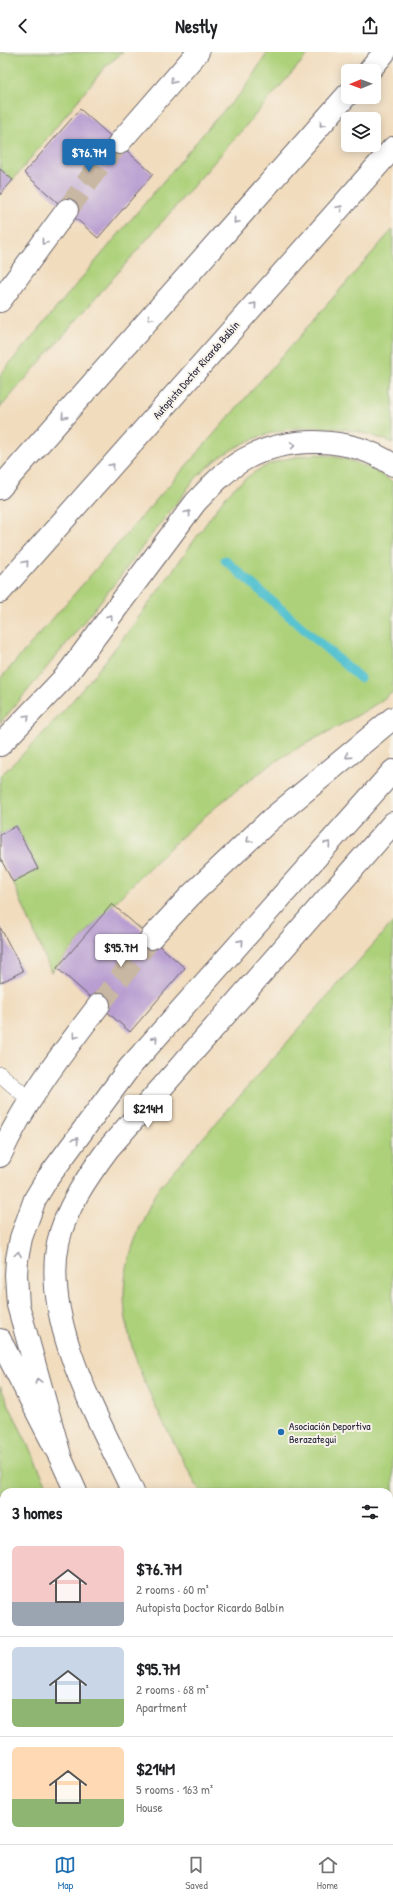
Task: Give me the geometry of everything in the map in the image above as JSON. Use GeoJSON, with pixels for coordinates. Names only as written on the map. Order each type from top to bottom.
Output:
{"type":"FeatureCollection","features":[{"type":"Feature","properties":{"kind":"main road"},"geometry":{"type":"LineString","coordinates":[[119,143],[198,52]]}},
{"type":"Feature","properties":{"kind":"main road"},"geometry":{"type":"LineString","coordinates":[[375,64],[385,52]]}},
{"type":"Feature","properties":{"kind":"main road"},"geometry":{"type":"LineString","coordinates":[[0,488],[341,102]]}},
{"type":"Feature","properties":{"kind":"main road","name":"Autopista Doctor Ricardo Balbín"},"geometry":{"type":"LineString","coordinates":[[0,592],[393,148]]}},
{"type":"Feature","properties":{"kind":"main road"},"geometry":{"type":"LineString","coordinates":[[1,296],[67,210]]}},
{"type":"Feature","properties":{"kind":"main road"},"geometry":{"type":"LineString","coordinates":[[0,746],[65,677],[195,504],[214,483],[229,470],[244,460],[281,446],[321,442],[362,449],[383,458],[393,465]]}},
{"type":"Feature","properties":{"kind":"main road"},"geometry":{"type":"LineString","coordinates":[[151,938],[190,896],[269,822],[393,718]]}},
{"type":"Feature","properties":{"kind":"main road"},"geometry":{"type":"LineString","coordinates":[[61,1459],[18,1305],[16,1275],[17,1259],[22,1232],[35,1199],[47,1178],[129,1068],[393,771]]}},
{"type":"Feature","properties":{"kind":"main road"},"geometry":{"type":"LineString","coordinates":[[131,1488],[77,1372],[65,1338],[59,1309],[56,1261],[59,1242],[66,1222],[94,1168],[108,1149],[393,823]]}},
{"type":"Feature","properties":{"kind":"main road"},"geometry":{"type":"LineString","coordinates":[[0,1156],[31,1101],[66,1048],[99,1005]]}},
{"type":"Feature","properties":{"kind":"main road"},"geometry":{"type":"LineString","coordinates":[[0,1340],[61,1459],[74,1488]]}},
{"type":"Feature","properties":{"kind":"lane"},"geometry":{"type":"LineString","coordinates":[[0,1074],[31,1101]]}},
{"type":"Feature","properties":{"kind":"green space"},"geometry":{"type":"Polygon","coordinates":[[[0,52],[123,52],[105,67],[13,180],[0,169],[0,52]]]}},
{"type":"Feature","properties":{"kind":"green space"},"geometry":{"type":"Polygon","coordinates":[[[268,52],[310,52],[0,408],[0,375],[214,121],[242,92],[268,52]]]}},
{"type":"Feature","properties":{"kind":"green space"},"geometry":{"type":"Polygon","coordinates":[[[393,229],[393,443],[368,434],[342,429],[317,427],[292,429],[268,434],[244,443],[222,456],[195,479],[90,615],[0,723],[0,679],[393,229]]]}},
{"type":"Feature","properties":{"kind":"green space"},"geometry":{"type":"Polygon","coordinates":[[[318,454],[349,460],[374,471],[393,482],[393,692],[362,713],[281,758],[236,790],[153,864],[101,917],[51,972],[13,882],[38,869],[16,827],[0,835],[0,776],[63,712],[92,678],[147,607],[225,497],[236,486],[267,465],[290,458],[318,454]]]}},
{"type":"Feature","properties":{"kind":"green space","name":"Asociación Deportiva Berazategui"},"geometry":{"type":"Polygon","coordinates":[[[393,922],[393,1488],[198,1488],[151,1397],[132,1347],[126,1321],[124,1296],[130,1255],[145,1215],[157,1190],[393,922]]]}},
{"type":"Feature","properties":{"kind":"green space"},"geometry":{"type":"Polygon","coordinates":[[[0,1386],[48,1488],[0,1488],[0,1386]]]}},
{"type":"Feature","properties":{"kind":"building"},"geometry":{"type":"Polygon","coordinates":[[[80,109],[153,174],[98,238],[24,173],[80,109]]]}},
{"type":"Feature","properties":{"kind":"building"},"geometry":{"type":"Polygon","coordinates":[[[0,169],[13,180],[0,195],[0,169]]]}},
{"type":"Feature","properties":{"kind":"building"},"geometry":{"type":"Polygon","coordinates":[[[16,826],[38,869],[13,882],[0,858],[0,835],[16,826]]]}},
{"type":"Feature","properties":{"kind":"building"},"geometry":{"type":"Polygon","coordinates":[[[112,904],[185,968],[130,1032],[57,968],[112,904]]]}},
{"type":"Feature","properties":{"kind":"building"},"geometry":{"type":"Polygon","coordinates":[[[0,927],[23,971],[0,983],[0,927]]]}},
{"type":"Feature","properties":{"kind":"waterway"},"geometry":{"type":"LineString","coordinates":[[225,560],[360,678]]}},
{"type":"Feature","properties":{"kind":"tunnel"},"geometry":{"type":"LineString","coordinates":[[67,210],[96,170],[119,143]]}},
{"type":"Feature","properties":{"kind":"tunnel"},"geometry":{"type":"LineString","coordinates":[[99,1005],[151,938]]}},
{"type":"Feature","properties":{"kind":"place","name":"Asociación Deportiva Berazategui"},"geometry":{"type":"Point","coordinates":[281,1432]}}]}
